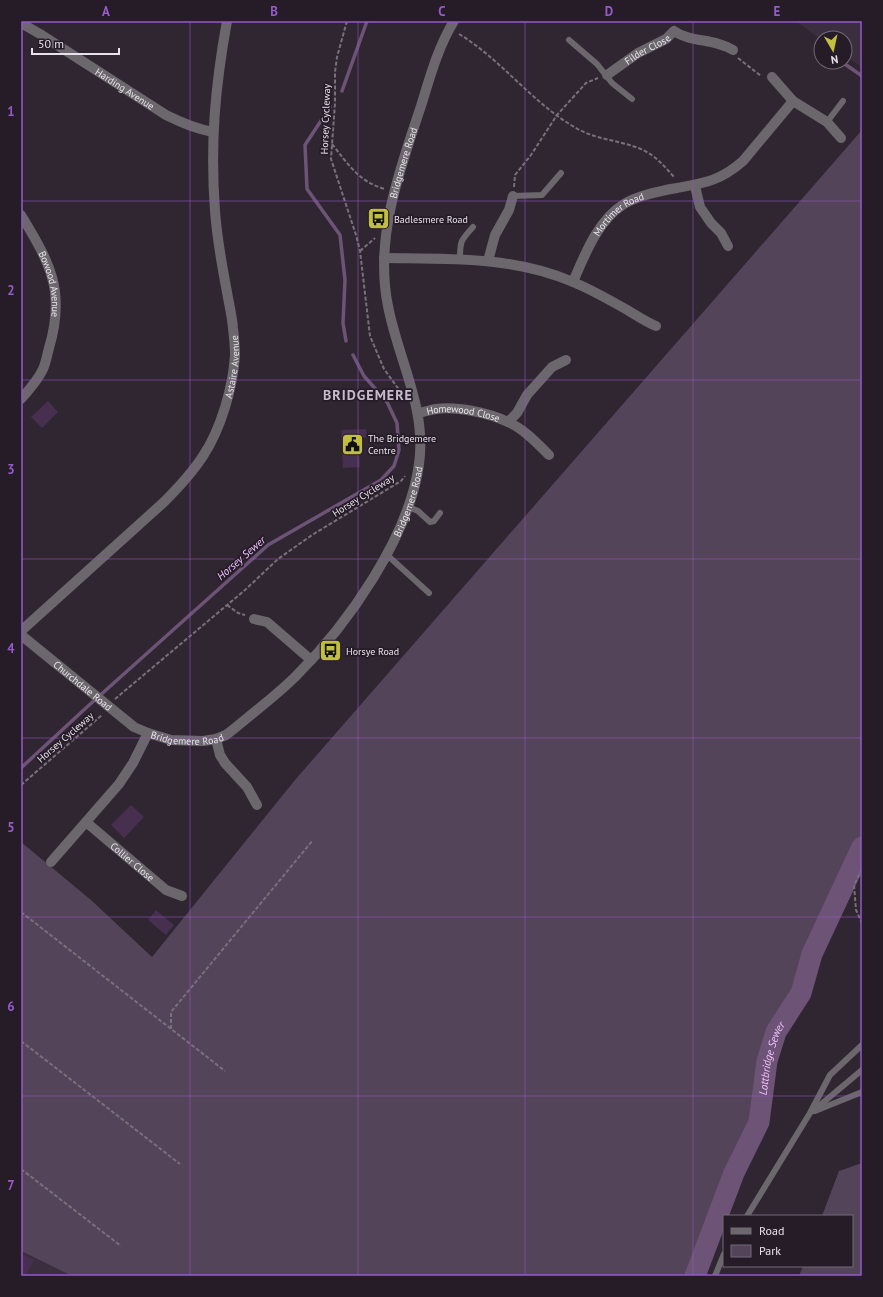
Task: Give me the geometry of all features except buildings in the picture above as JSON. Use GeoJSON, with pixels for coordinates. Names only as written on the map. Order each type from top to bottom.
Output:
{"type":"FeatureCollection","features":[{"type":"Feature","properties":{"kind":"street","name":"Astaire Avenue"},"geometry":{"type":"LineString","coordinates":[[21,631],[164,502],[185,480],[204,455],[217,427],[232,379],[235,354],[233,327],[215,213],[212,172],[216,85],[227,21]]}},
{"type":"Feature","properties":{"kind":"street","name":"Harding Avenue"},"geometry":{"type":"LineString","coordinates":[[21,23],[166,115],[200,130],[213,132]]}},
{"type":"Feature","properties":{"kind":"street","name":"Bridgemere Road"},"geometry":{"type":"LineString","coordinates":[[51,862],[127,774],[148,733],[170,740],[203,741],[216,739],[226,735],[235,728],[294,678],[323,648],[348,616],[368,586],[386,554],[409,507],[415,487],[419,463],[420,443],[418,413],[398,348],[390,315],[384,279],[384,258],[387,227],[394,191],[403,158],[437,56],[452,25]]}},
{"type":"Feature","properties":{"kind":"street","name":"Filder Close"},"geometry":{"type":"LineString","coordinates":[[607,75],[638,53],[666,39],[672,26],[680,35],[723,44],[733,50]]}},
{"type":"Feature","properties":{"kind":"street"},"geometry":{"type":"LineString","coordinates":[[772,78],[793,101],[827,122],[841,138]]}},
{"type":"Feature","properties":{"kind":"street","name":"Mortimer Road"},"geometry":{"type":"LineString","coordinates":[[573,282],[584,256],[600,227],[624,204],[661,190],[694,186],[709,182],[734,169],[743,161],[793,101]]}},
{"type":"Feature","properties":{"kind":"street"},"geometry":{"type":"LineString","coordinates":[[694,186],[700,207],[708,219],[721,233],[728,246]]}},
{"type":"Feature","properties":{"kind":"street"},"geometry":{"type":"LineString","coordinates":[[488,261],[495,235],[509,210],[513,196]]}},
{"type":"Feature","properties":{"kind":"street","name":"Bowood Avenue"},"geometry":{"type":"LineString","coordinates":[[21,215],[41,248],[48,265],[54,284],[56,302],[56,321],[43,369],[28,392],[21,399]]}},
{"type":"Feature","properties":{"kind":"street"},"geometry":{"type":"LineString","coordinates":[[384,258],[460,258],[488,261],[533,269],[573,282],[623,307],[644,321],[656,326]]}},
{"type":"Feature","properties":{"kind":"street","name":"Homewood Close"},"geometry":{"type":"LineString","coordinates":[[508,422],[517,413],[527,395],[552,367],[566,360]]}},
{"type":"Feature","properties":{"kind":"street","name":"Homewood Close"},"geometry":{"type":"LineString","coordinates":[[418,413],[450,408],[486,414],[508,422],[524,432],[549,455]]}},
{"type":"Feature","properties":{"kind":"street"},"geometry":{"type":"LineString","coordinates":[[254,619],[267,622],[311,660]]}},
{"type":"Feature","properties":{"kind":"street","name":"Churchdale Road"},"geometry":{"type":"LineString","coordinates":[[21,635],[134,727],[148,733]]}},
{"type":"Feature","properties":{"kind":"street"},"geometry":{"type":"LineString","coordinates":[[216,739],[220,755],[246,787],[257,805]]}},
{"type":"Feature","properties":{"kind":"street","name":"Collier Close"},"geometry":{"type":"LineString","coordinates":[[86,822],[166,890],[182,896]]}},
{"type":"Feature","properties":{"kind":"lane"},"geometry":{"type":"LineString","coordinates":[[569,40],[597,64],[612,83],[632,99]]}},
{"type":"Feature","properties":{"kind":"lane"},"geometry":{"type":"LineString","coordinates":[[827,122],[843,101]]}},
{"type":"Feature","properties":{"kind":"lane"},"geometry":{"type":"LineString","coordinates":[[513,196],[542,195],[561,173]]}},
{"type":"Feature","properties":{"kind":"lane"},"geometry":{"type":"LineString","coordinates":[[460,258],[460,245],[462,239],[473,227]]}},
{"type":"Feature","properties":{"kind":"lane"},"geometry":{"type":"LineString","coordinates":[[409,507],[418,511],[430,522],[434,521],[440,513]]}},
{"type":"Feature","properties":{"kind":"lane"},"geometry":{"type":"LineString","coordinates":[[386,554],[429,593]]}},
{"type":"Feature","properties":{"kind":"lane"},"geometry":{"type":"LineString","coordinates":[[748,1215],[810,1113],[830,1075],[862,1045]]}},
{"type":"Feature","properties":{"kind":"lane"},"geometry":{"type":"LineString","coordinates":[[810,1113],[862,1070]]}},
{"type":"Feature","properties":{"kind":"lane"},"geometry":{"type":"LineString","coordinates":[[810,1113],[862,1092]]}},
{"type":"Feature","properties":{"kind":"lane"},"geometry":{"type":"LineString","coordinates":[[715,1276],[723,1256]]}},
{"type":"Feature","properties":{"kind":"path","name":"Horsey Cycleway"},"geometry":{"type":"LineString","coordinates":[[347,21],[337,57],[335,72],[336,103],[331,159],[351,216],[360,251],[370,336],[384,369],[401,393]]}},
{"type":"Feature","properties":{"kind":"path"},"geometry":{"type":"LineString","coordinates":[[452,25],[502,66],[520,85],[557,115],[576,128],[588,133],[644,150],[657,159],[676,178],[679,187]]}},
{"type":"Feature","properties":{"kind":"path"},"geometry":{"type":"LineString","coordinates":[[733,50],[739,59],[763,77],[772,78]]}},
{"type":"Feature","properties":{"kind":"path"},"geometry":{"type":"LineString","coordinates":[[513,196],[515,175],[531,155],[557,115],[586,83],[607,75]]}},
{"type":"Feature","properties":{"kind":"path"},"geometry":{"type":"LineString","coordinates":[[332,144],[354,172],[359,176],[377,187],[394,191]]}},
{"type":"Feature","properties":{"kind":"path"},"geometry":{"type":"LineString","coordinates":[[360,251],[387,227]]}},
{"type":"Feature","properties":{"kind":"path","name":"Horsey Cycleway"},"geometry":{"type":"LineString","coordinates":[[21,785],[100,717],[106,705],[113,701],[142,675],[245,590],[278,559],[312,535],[401,481],[408,472]]}},
{"type":"Feature","properties":{"kind":"path"},"geometry":{"type":"LineString","coordinates":[[227,605],[238,613],[254,619]]}},
{"type":"Feature","properties":{"kind":"path"},"geometry":{"type":"LineString","coordinates":[[171,1029],[171,1012],[313,840]]}},
{"type":"Feature","properties":{"kind":"path"},"geometry":{"type":"LineString","coordinates":[[862,869],[854,885],[856,910],[862,923]]}},
{"type":"Feature","properties":{"kind":"path"},"geometry":{"type":"LineString","coordinates":[[21,912],[225,1071]]}},
{"type":"Feature","properties":{"kind":"path"},"geometry":{"type":"LineString","coordinates":[[21,1041],[180,1164]]}},
{"type":"Feature","properties":{"kind":"path"},"geometry":{"type":"LineString","coordinates":[[21,1170],[120,1246]]}},
{"type":"Feature","properties":{"kind":"shaded area"},"geometry":{"type":"Polygon","coordinates":[[[796,21],[862,21],[862,67],[853,61],[853,30],[813,30],[813,34],[796,21]]]}},
{"type":"Feature","properties":{"kind":"shaded area"},"geometry":{"type":"Polygon","coordinates":[[[21,1251],[41,1261],[72,1276],[21,1276],[21,1251]]]}},
{"type":"Feature","properties":{"kind":"green space"},"geometry":{"type":"Polygon","coordinates":[[[862,130],[862,847],[812,954],[801,993],[776,1032],[767,1061],[759,1122],[734,1173],[695,1276],[72,1276],[21,1251],[21,842],[91,900],[152,957],[295,780],[862,130]]]}},
{"type":"Feature","properties":{"kind":"green space"},"geometry":{"type":"Polygon","coordinates":[[[862,1163],[862,1276],[799,1276],[803,1267],[853,1267],[853,1215],[822,1215],[839,1171],[862,1163]]]}},
{"type":"Feature","properties":{"kind":"waterway","name":"Horsey Sewer"},"geometry":{"type":"LineString","coordinates":[[342,91],[367,21]]}},
{"type":"Feature","properties":{"kind":"waterway"},"geometry":{"type":"LineString","coordinates":[[853,70],[862,76]]}},
{"type":"Feature","properties":{"kind":"waterway","name":"Horsey Sewer"},"geometry":{"type":"LineString","coordinates":[[330,107],[305,145],[307,189],[340,235],[345,280],[343,323],[346,341]]}},
{"type":"Feature","properties":{"kind":"waterway","name":"Horsey Sewer"},"geometry":{"type":"LineString","coordinates":[[21,768],[268,545],[381,480],[394,466],[399,450],[397,423],[387,402],[364,376],[353,355]]}},
{"type":"Feature","properties":{"kind":"waterway","name":"Lottbridge Sewer"},"geometry":{"type":"LineString","coordinates":[[695,1276],[734,1173],[759,1122],[767,1061],[776,1032],[801,993],[812,954],[862,847]]}},
{"type":"Feature","properties":{"kind":"place","name":"Badlesmere Road"},"geometry":{"type":"Point","coordinates":[378,219]}},
{"type":"Feature","properties":{"kind":"place","name":"The Bridgemere Centre"},"geometry":{"type":"Point","coordinates":[352,444]}},
{"type":"Feature","properties":{"kind":"place","name":"Horsye Road"},"geometry":{"type":"Point","coordinates":[331,651]}},
{"type":"Feature","properties":{"kind":"district","name":"BRIDGEMERE"},"geometry":{"type":"Point","coordinates":[368,395]}}]}
